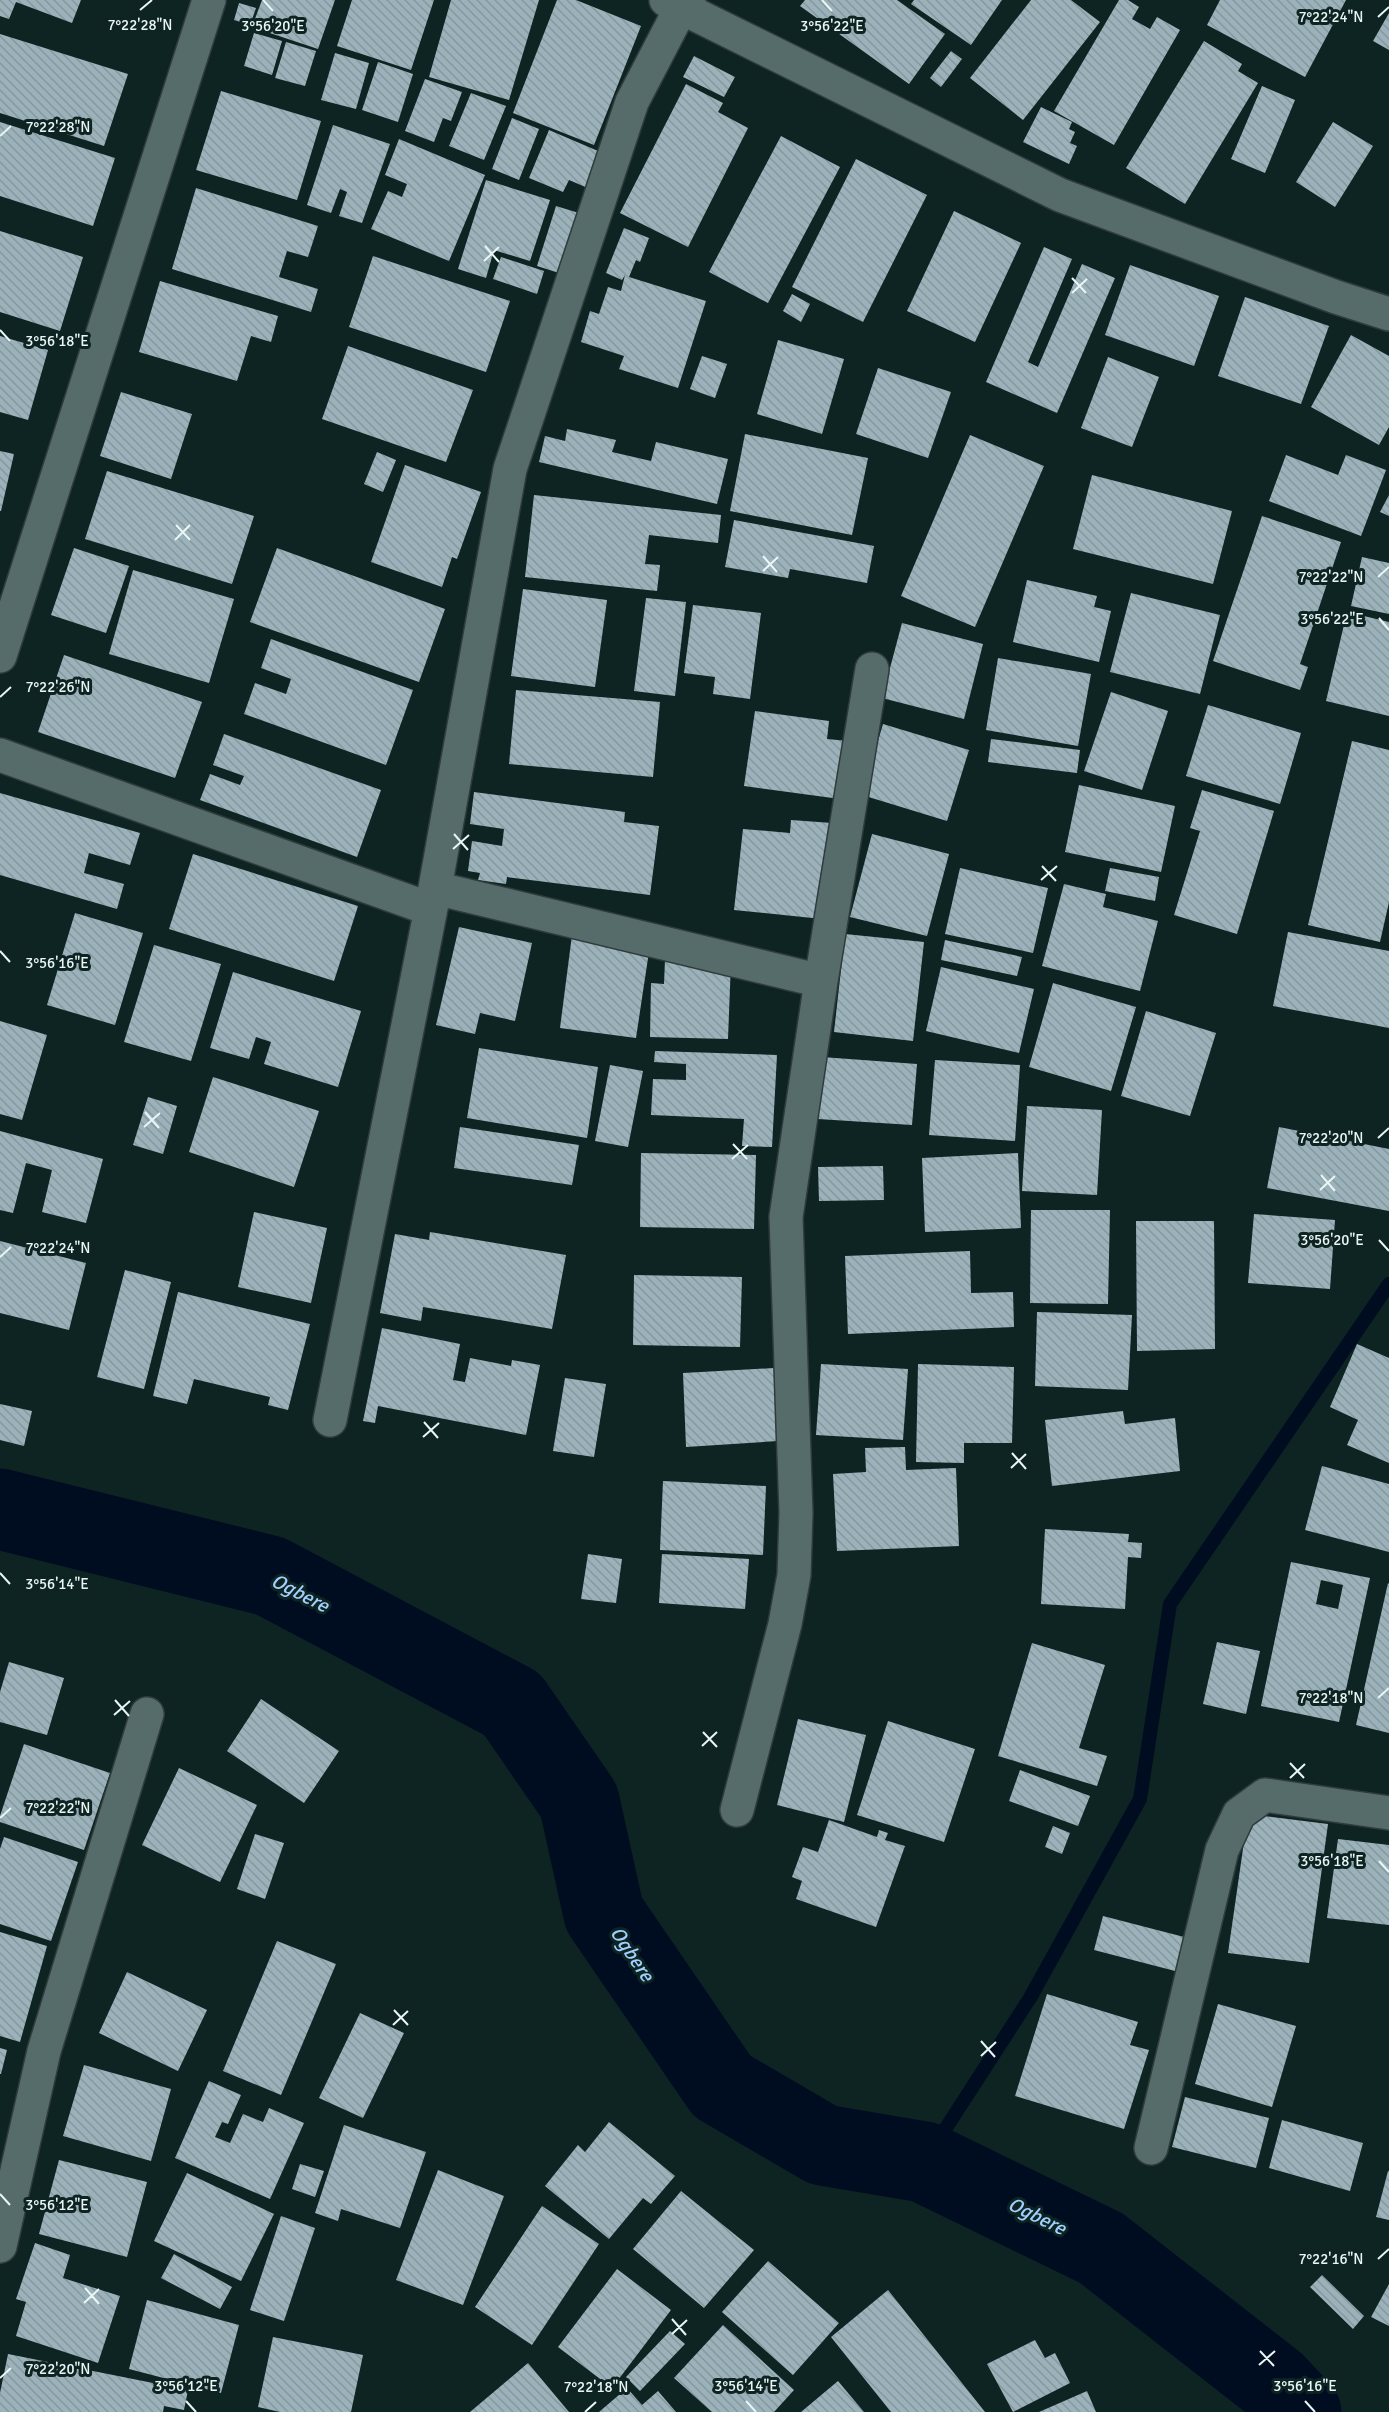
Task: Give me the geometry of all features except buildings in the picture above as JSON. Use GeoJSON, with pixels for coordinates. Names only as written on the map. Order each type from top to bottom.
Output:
{"type":"FeatureCollection","features":[{"type":"Feature","properties":{"kind":"street"},"geometry":{"type":"LineString","coordinates":[[0,656],[209,0]]}},
{"type":"Feature","properties":{"kind":"street"},"geometry":{"type":"LineString","coordinates":[[330,1420],[432,898],[510,469],[632,102],[679,2],[1059,195],[1336,297],[1389,314]]}},
{"type":"Feature","properties":{"kind":"street"},"geometry":{"type":"LineString","coordinates":[[737,1810],[785,1624],[794,1575],[796,1513],[786,1217],[821,981],[872,669]]}},
{"type":"Feature","properties":{"kind":"street"},"geometry":{"type":"LineString","coordinates":[[0,755],[432,898],[821,981]]}},
{"type":"Feature","properties":{"kind":"street"},"geometry":{"type":"LineString","coordinates":[[0,2246],[44,2051],[147,1714]]}},
{"type":"Feature","properties":{"kind":"street"},"geometry":{"type":"LineString","coordinates":[[1151,2148],[1222,1850],[1239,1814],[1265,1795],[1389,1813]]}},
{"type":"Feature","properties":{"kind":"waterway"},"geometry":{"type":"LineString","coordinates":[[924,2162],[1030,1998],[1140,1799],[1170,1604],[1389,1284]]}},
{"type":"Feature","properties":{"kind":"waterway","name":"Ogbere"},"geometry":{"type":"LineString","coordinates":[[0,1509],[270,1576],[512,1704],[579,1801],[604,1914],[722,2086],[823,2145],[924,2162],[1101,2248],[1275,2384],[1301,2412]]}}]}
